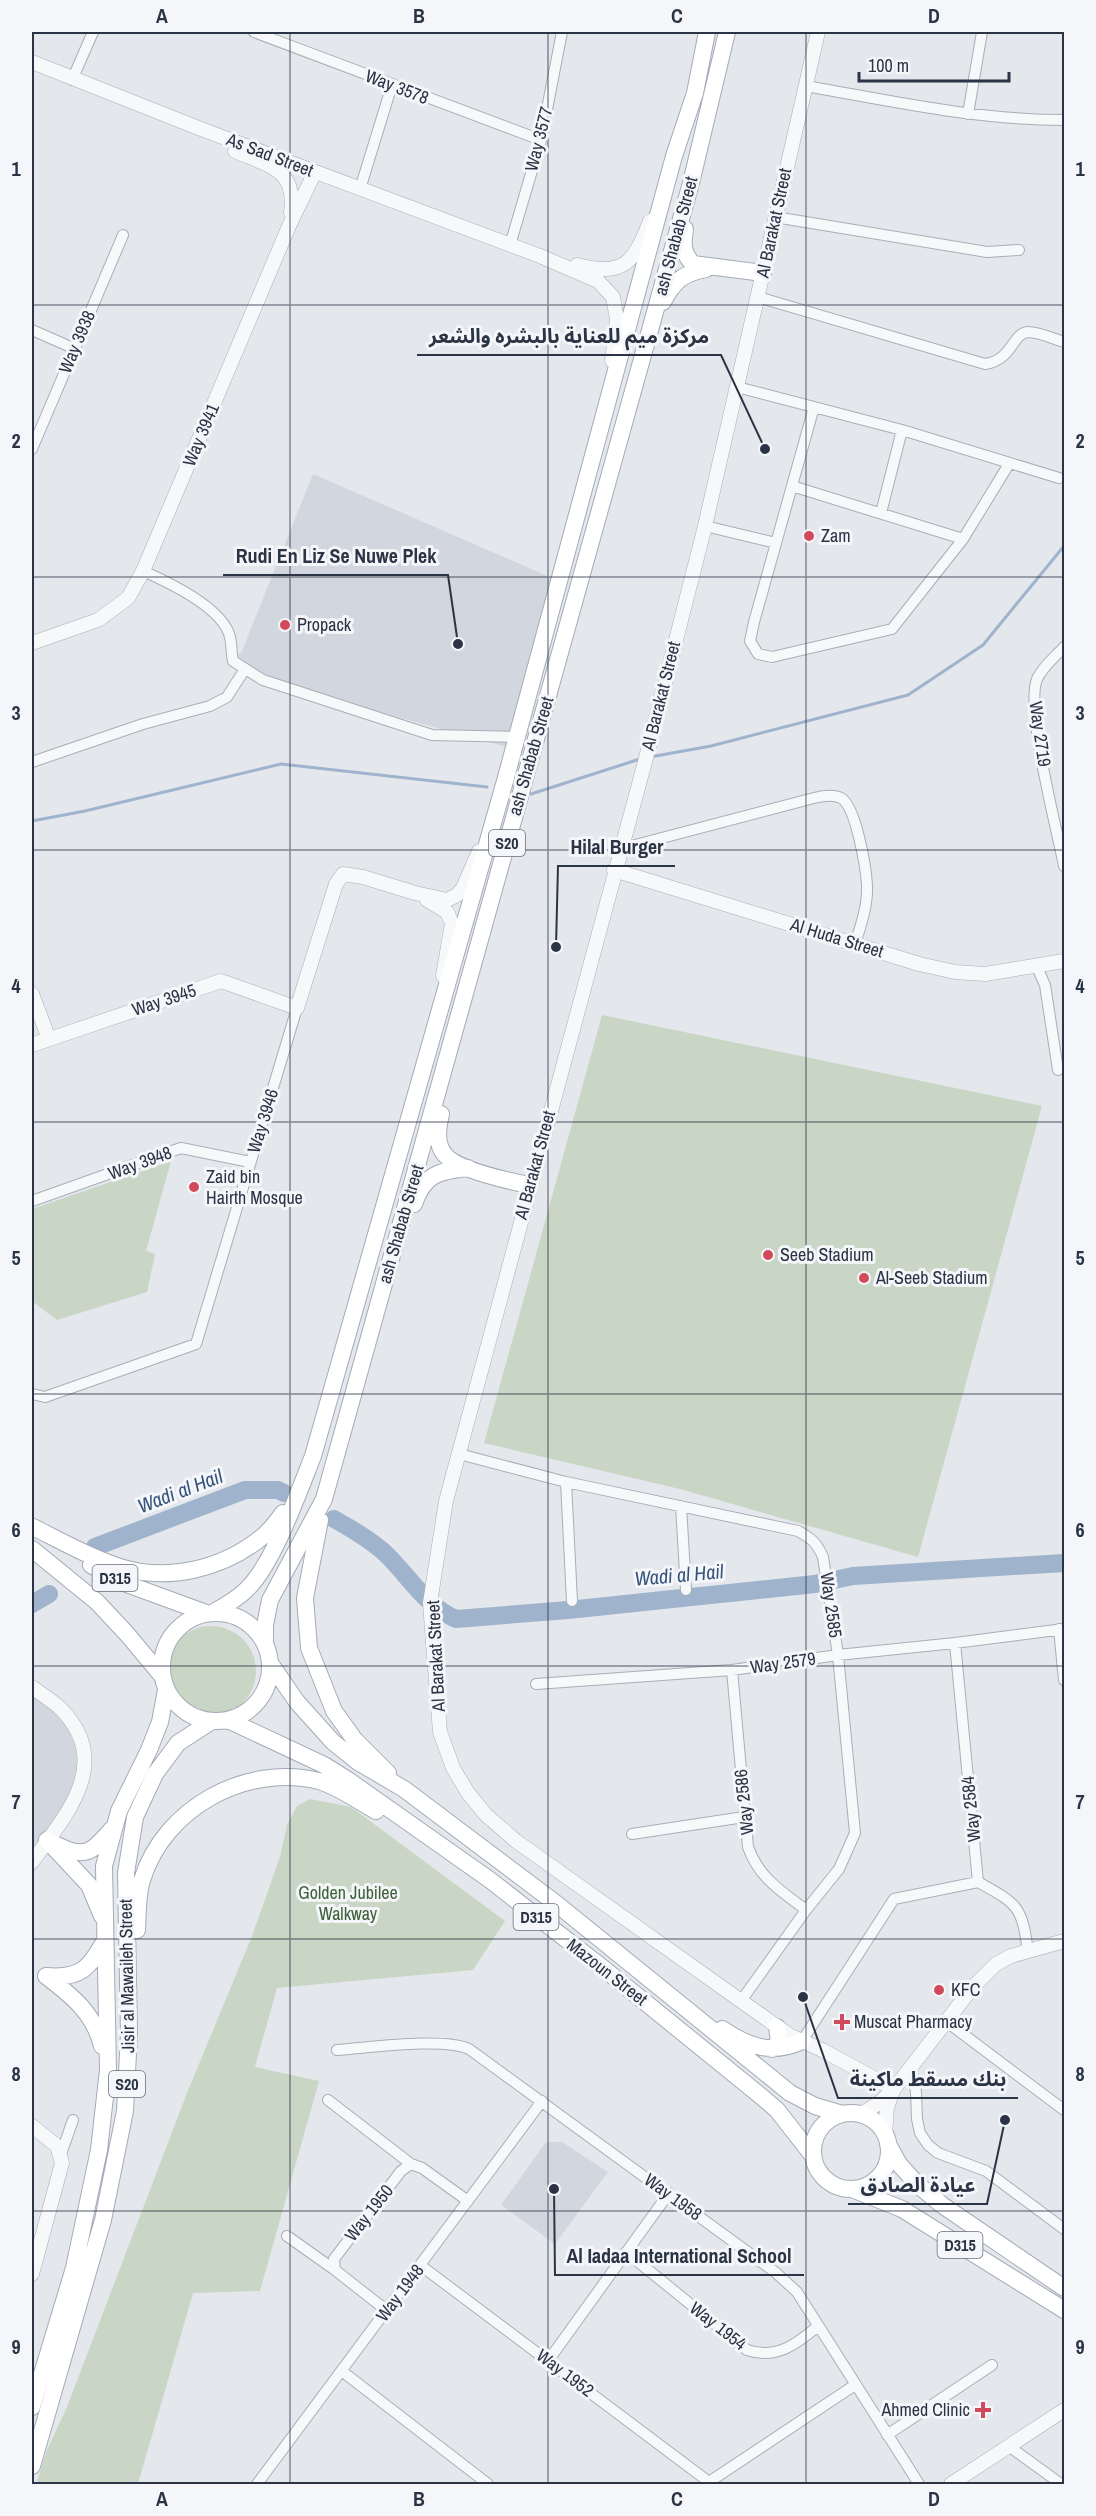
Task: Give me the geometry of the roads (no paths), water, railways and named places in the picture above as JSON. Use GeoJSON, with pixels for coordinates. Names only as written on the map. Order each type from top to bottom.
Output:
{"type":"FeatureCollection","features":[{"type":"Feature","properties":{"kind":"main road","name":"ash Shabab Street"},"geometry":{"type":"LineString","coordinates":[[210,1613],[248,1588],[261,1573],[298,1497],[328,1403],[505,781],[674,156],[695,93],[708,32]]}},
{"type":"Feature","properties":{"kind":"main road","name":"ash Shabab Street"},"geometry":{"type":"LineString","coordinates":[[265,1644],[266,1618],[270,1600],[324,1499],[691,183],[727,32]]}},
{"type":"Feature","properties":{"kind":"main road"},"geometry":{"type":"LineString","coordinates":[[691,183],[683,244],[685,257],[693,264],[763,273]]}},
{"type":"Feature","properties":{"kind":"main road"},"geometry":{"type":"LineString","coordinates":[[648,336],[668,292],[679,278],[692,271],[717,267]]}},
{"type":"Feature","properties":{"kind":"main road"},"geometry":{"type":"LineString","coordinates":[[495,888],[437,1128],[439,1143],[446,1156],[468,1168],[530,1185]]}},
{"type":"Feature","properties":{"kind":"main road"},"geometry":{"type":"LineString","coordinates":[[358,1376],[417,1195],[428,1179],[442,1171],[468,1168]]}},
{"type":"Feature","properties":{"kind":"main road"},"geometry":{"type":"LineString","coordinates":[[32,1526],[90,1556],[121,1567],[149,1574],[176,1572],[201,1569],[239,1552],[263,1536],[298,1497]]}},
{"type":"Feature","properties":{"kind":"main road"},"geometry":{"type":"LineString","coordinates":[[324,1499],[305,1598],[309,1648],[334,1711],[354,1738],[404,1789]]}},
{"type":"Feature","properties":{"kind":"main road","name":"D315"},"geometry":{"type":"LineString","coordinates":[[32,1526],[81,1560],[124,1583],[210,1613]]}},
{"type":"Feature","properties":{"kind":"main road","name":"D315"},"geometry":{"type":"LineString","coordinates":[[32,1549],[97,1602],[164,1683]]}},
{"type":"Feature","properties":{"kind":"main road"},"geometry":{"type":"LineString","coordinates":[[32,1557],[48,1565],[97,1602]]}},
{"type":"Feature","properties":{"kind":"main road","name":"S20"},"geometry":{"type":"LineString","coordinates":[[164,1683],[161,1659],[166,1643],[176,1629],[190,1619],[210,1613],[227,1613],[244,1621],[259,1633],[265,1644],[270,1664],[266,1689],[257,1703],[244,1714],[220,1721]]}},
{"type":"Feature","properties":{"kind":"main road","name":"Mazoun Street"},"geometry":{"type":"LineString","coordinates":[[270,1664],[297,1702],[333,1742],[358,1762],[404,1789],[558,1905],[666,1991],[757,2069],[790,2093],[815,2106],[842,2114]]}},
{"type":"Feature","properties":{"kind":"main road"},"geometry":{"type":"LineString","coordinates":[[164,1683],[174,1702],[185,1712],[198,1719],[220,1721]]}},
{"type":"Feature","properties":{"kind":"main road","name":"Jisir al Mawaileh Street"},"geometry":{"type":"LineString","coordinates":[[32,2407],[74,2268],[99,2150],[108,2070],[104,1866],[119,1811],[149,1750],[159,1722],[164,1683]]}},
{"type":"Feature","properties":{"kind":"main road","name":"Mazoun Street"},"geometry":{"type":"LineString","coordinates":[[220,1721],[324,1765],[490,1880],[762,2097],[790,2125],[813,2156]]}},
{"type":"Feature","properties":{"kind":"main road","name":"Jisir al Mawaileh Street"},"geometry":{"type":"LineString","coordinates":[[32,2466],[103,2220],[126,2111],[129,2034],[126,1873],[135,1817],[155,1774],[178,1743],[220,1721]]}},
{"type":"Feature","properties":{"kind":"main road"},"geometry":{"type":"LineString","coordinates":[[127,2078],[137,1996],[138,1909],[141,1882],[167,1833],[192,1808],[225,1789],[239,1785],[273,1779],[308,1780],[333,1787],[405,1827],[430,1838]]}},
{"type":"Feature","properties":{"kind":"main road"},"geometry":{"type":"LineString","coordinates":[[48,1840],[66,1850],[81,1854],[98,1846],[115,1826]]}},
{"type":"Feature","properties":{"kind":"main road"},"geometry":{"type":"LineString","coordinates":[[48,1840],[89,1885],[106,1930],[89,1966],[76,1975],[63,1978],[46,1976],[79,2002],[92,2018],[101,2040],[108,2070]]}},
{"type":"Feature","properties":{"kind":"main road"},"geometry":{"type":"LineString","coordinates":[[666,1991],[732,2035],[759,2047],[787,2048],[802,2041]]}},
{"type":"Feature","properties":{"kind":"main road"},"geometry":{"type":"LineString","coordinates":[[772,2049],[779,2042],[777,2027]]}},
{"type":"Feature","properties":{"kind":"main road"},"geometry":{"type":"LineString","coordinates":[[813,2156],[816,2134],[831,2118],[842,2114]]}},
{"type":"Feature","properties":{"kind":"main road","name":"D315"},"geometry":{"type":"LineString","coordinates":[[842,2114],[861,2114],[871,2118],[886,2139],[899,2164],[917,2184],[942,2205],[1065,2288]]}},
{"type":"Feature","properties":{"kind":"main road"},"geometry":{"type":"LineString","coordinates":[[852,2188],[865,2186],[876,2179],[883,2170],[888,2156],[886,2139]]}},
{"type":"Feature","properties":{"kind":"main road","name":"D315"},"geometry":{"type":"LineString","coordinates":[[813,2156],[816,2167],[831,2183],[852,2188],[902,2209],[1061,2310]]}},
{"type":"Feature","properties":{"kind":"street"},"geometry":{"type":"LineString","coordinates":[[72,80],[93,32]]}},
{"type":"Feature","properties":{"kind":"street","name":"Way 3578"},"geometry":{"type":"LineString","coordinates":[[260,32],[392,85],[541,140]]}},
{"type":"Feature","properties":{"kind":"street","name":"Way 3577"},"geometry":{"type":"LineString","coordinates":[[510,245],[541,140],[562,32]]}},
{"type":"Feature","properties":{"kind":"street","name":"Al Barakat Street"},"geometry":{"type":"LineString","coordinates":[[818,32],[705,526],[446,1502],[430,1603],[440,1732],[453,1768],[468,1793],[486,1815],[516,1841],[777,2027],[894,2089]]}},
{"type":"Feature","properties":{"kind":"street"},"geometry":{"type":"LineString","coordinates":[[968,114],[982,32]]}},
{"type":"Feature","properties":{"kind":"street","name":"As Sad Street"},"geometry":{"type":"LineString","coordinates":[[32,62],[72,80],[540,256]]}},
{"type":"Feature","properties":{"kind":"street"},"geometry":{"type":"LineString","coordinates":[[360,189],[392,85]]}},
{"type":"Feature","properties":{"kind":"street"},"geometry":{"type":"LineString","coordinates":[[806,86],[968,114],[1019,120],[1065,120]]}},
{"type":"Feature","properties":{"kind":"street"},"geometry":{"type":"LineString","coordinates":[[201,129],[225,147],[274,168],[286,177],[292,201],[289,226]]}},
{"type":"Feature","properties":{"kind":"street"},"geometry":{"type":"LineString","coordinates":[[540,256],[610,270],[626,263],[636,255],[674,156]]}},
{"type":"Feature","properties":{"kind":"street","name":"Way 3941"},"geometry":{"type":"LineString","coordinates":[[32,643],[98,620],[128,598],[142,571],[289,226],[315,172]]}},
{"type":"Feature","properties":{"kind":"street"},"geometry":{"type":"LineString","coordinates":[[776,218],[987,252],[1019,250]]}},
{"type":"Feature","properties":{"kind":"street","name":"Way 3938"},"geometry":{"type":"LineString","coordinates":[[32,449],[123,235]]}},
{"type":"Feature","properties":{"kind":"street"},"geometry":{"type":"LineString","coordinates":[[540,256],[598,281],[613,297],[617,319],[614,347],[596,441]]}},
{"type":"Feature","properties":{"kind":"street"},"geometry":{"type":"LineString","coordinates":[[758,297],[985,364],[995,363],[1004,357],[1017,337],[1023,333],[1035,333],[1065,342]]}},
{"type":"Feature","properties":{"kind":"street"},"geometry":{"type":"LineString","coordinates":[[32,330],[74,348]]}},
{"type":"Feature","properties":{"kind":"street"},"geometry":{"type":"LineString","coordinates":[[737,387],[902,430],[1059,478]]}},
{"type":"Feature","properties":{"kind":"street"},"geometry":{"type":"LineString","coordinates":[[814,407],[750,641],[758,654],[772,657],[892,629],[963,539],[1009,464]]}},
{"type":"Feature","properties":{"kind":"street"},"geometry":{"type":"LineString","coordinates":[[881,513],[902,430]]}},
{"type":"Feature","properties":{"kind":"street"},"geometry":{"type":"LineString","coordinates":[[792,486],[963,539]]}},
{"type":"Feature","properties":{"kind":"street"},"geometry":{"type":"LineString","coordinates":[[705,526],[776,543]]}},
{"type":"Feature","properties":{"kind":"street"},"geometry":{"type":"LineString","coordinates":[[142,571],[183,589],[215,614],[230,636],[233,661],[263,680],[432,735],[517,737]]}},
{"type":"Feature","properties":{"kind":"street","name":"Way 2719"},"geometry":{"type":"LineString","coordinates":[[1065,647],[1037,679],[1033,695],[1037,733],[1065,866]]}},
{"type":"Feature","properties":{"kind":"street"},"geometry":{"type":"LineString","coordinates":[[32,762],[143,724],[210,706],[227,697],[245,669]]}},
{"type":"Feature","properties":{"kind":"street","name":"Way 3946"},"geometry":{"type":"LineString","coordinates":[[32,1394],[45,1397],[195,1344],[336,884],[343,874],[363,877],[447,900],[457,895],[463,888],[485,837],[505,781]]}},
{"type":"Feature","properties":{"kind":"street"},"geometry":{"type":"LineString","coordinates":[[620,849],[814,798],[834,796],[841,798],[852,812],[867,886],[866,903],[855,944]]}},
{"type":"Feature","properties":{"kind":"street","name":"Al Huda Street"},"geometry":{"type":"LineString","coordinates":[[614,870],[855,944],[955,972],[986,974],[1065,961]]}},
{"type":"Feature","properties":{"kind":"street","name":"Way 3946"},"geometry":{"type":"LineString","coordinates":[[415,893],[439,905],[447,912],[452,923],[431,1039]]}},
{"type":"Feature","properties":{"kind":"street"},"geometry":{"type":"LineString","coordinates":[[1036,965],[1045,986],[1058,1070]]}},
{"type":"Feature","properties":{"kind":"street","name":"Way 3945"},"geometry":{"type":"LineString","coordinates":[[32,1045],[221,981],[297,1008]]}},
{"type":"Feature","properties":{"kind":"street"},"geometry":{"type":"LineString","coordinates":[[32,994],[49,1039]]}},
{"type":"Feature","properties":{"kind":"street","name":"Way 3948"},"geometry":{"type":"LineString","coordinates":[[32,1201],[181,1148],[250,1162]]}},
{"type":"Feature","properties":{"kind":"street","name":"Way 2585"},"geometry":{"type":"LineString","coordinates":[[459,1454],[566,1482],[798,1531],[818,1544],[824,1557],[838,1654],[855,1833],[839,1869],[806,1910],[741,2001]]}},
{"type":"Feature","properties":{"kind":"street"},"geometry":{"type":"LineString","coordinates":[[566,1482],[572,1601]]}},
{"type":"Feature","properties":{"kind":"street"},"geometry":{"type":"LineString","coordinates":[[681,1506],[686,1590]]}},
{"type":"Feature","properties":{"kind":"street"},"geometry":{"type":"LineString","coordinates":[[1062,1629],[1065,1680]]}},
{"type":"Feature","properties":{"kind":"street","name":"Way 2579"},"geometry":{"type":"LineString","coordinates":[[536,1684],[732,1670],[838,1654],[955,1643],[1062,1629]]}},
{"type":"Feature","properties":{"kind":"street","name":"Way 2584"},"geometry":{"type":"LineString","coordinates":[[955,1643],[978,1882]]}},
{"type":"Feature","properties":{"kind":"street","name":"Way 2586"},"geometry":{"type":"LineString","coordinates":[[732,1670],[748,1847],[754,1864],[765,1878],[806,1910]]}},
{"type":"Feature","properties":{"kind":"street"},"geometry":{"type":"LineString","coordinates":[[32,1687],[64,1713],[75,1726],[84,1748],[85,1770],[79,1793],[32,1862]]}},
{"type":"Feature","properties":{"kind":"street"},"geometry":{"type":"LineString","coordinates":[[632,1834],[744,1817]]}},
{"type":"Feature","properties":{"kind":"street"},"geometry":{"type":"LineString","coordinates":[[802,2041],[894,1899],[978,1882],[1009,1899],[1018,1909],[1025,1929],[1028,1952]]}},
{"type":"Feature","properties":{"kind":"street"},"geometry":{"type":"LineString","coordinates":[[861,2114],[879,2103],[894,2089],[972,1988],[996,1964],[1011,1956],[1065,1941]]}},
{"type":"Feature","properties":{"kind":"street"},"geometry":{"type":"LineString","coordinates":[[947,2022],[1065,2110]]}},
{"type":"Feature","properties":{"kind":"street","name":"Way 1958"},"geometry":{"type":"LineString","coordinates":[[337,2050],[440,2043],[460,2045],[477,2054],[669,2193],[787,2281],[797,2292],[919,2484]]}},
{"type":"Feature","properties":{"kind":"street"},"geometry":{"type":"LineString","coordinates":[[911,2067],[920,2133],[928,2145],[939,2153],[986,2171],[1065,2229]]}},
{"type":"Feature","properties":{"kind":"street"},"geometry":{"type":"LineString","coordinates":[[886,2139],[887,2107],[894,2089]]}},
{"type":"Feature","properties":{"kind":"street"},"geometry":{"type":"LineString","coordinates":[[328,2100],[411,2164],[422,2168],[468,2201]]}},
{"type":"Feature","properties":{"kind":"street","name":"Way 1948"},"geometry":{"type":"LineString","coordinates":[[257,2484],[343,2372],[386,2310],[542,2101]]}},
{"type":"Feature","properties":{"kind":"street"},"geometry":{"type":"LineString","coordinates":[[32,2274],[60,2171],[61,2154],[73,2120]]}},
{"type":"Feature","properties":{"kind":"street"},"geometry":{"type":"LineString","coordinates":[[32,2126],[57,2146],[61,2154]]}},
{"type":"Feature","properties":{"kind":"street","name":"Way 1950"},"geometry":{"type":"LineString","coordinates":[[335,2270],[334,2259],[401,2171],[411,2164]]}},
{"type":"Feature","properties":{"kind":"street"},"geometry":{"type":"LineString","coordinates":[[548,2361],[669,2193]]}},
{"type":"Feature","properties":{"kind":"street"},"geometry":{"type":"LineString","coordinates":[[287,2235],[386,2310]]}},
{"type":"Feature","properties":{"kind":"street","name":"Way 1954"},"geometry":{"type":"LineString","coordinates":[[626,2252],[747,2350],[756,2354],[783,2351],[802,2340],[818,2326]]}},
{"type":"Feature","properties":{"kind":"street","name":"Way 1952"},"geometry":{"type":"LineString","coordinates":[[420,2265],[707,2483]]}},
{"type":"Feature","properties":{"kind":"street"},"geometry":{"type":"LineString","coordinates":[[887,2435],[992,2365]]}},
{"type":"Feature","properties":{"kind":"street"},"geometry":{"type":"LineString","coordinates":[[343,2372],[488,2484]]}},
{"type":"Feature","properties":{"kind":"street"},"geometry":{"type":"LineString","coordinates":[[707,2483],[855,2385]]}},
{"type":"Feature","properties":{"kind":"street"},"geometry":{"type":"LineString","coordinates":[[951,2484],[1065,2410]]}},
{"type":"Feature","properties":{"kind":"street"},"geometry":{"type":"LineString","coordinates":[[1010,2447],[1061,2484]]}},
{"type":"Feature","properties":{"kind":"waterway"},"geometry":{"type":"LineString","coordinates":[[650,757],[711,746],[908,695],[983,645],[1064,546]]}},
{"type":"Feature","properties":{"kind":"waterway"},"geometry":{"type":"LineString","coordinates":[[531,794],[640,759]]}},
{"type":"Feature","properties":{"kind":"waterway"},"geometry":{"type":"LineString","coordinates":[[32,821],[85,811],[281,764],[487,787]]}},
{"type":"Feature","properties":{"kind":"waterway","name":"Wadi al Hail"},"geometry":{"type":"LineString","coordinates":[[95,1547],[245,1490],[278,1490],[284,1493]]}},
{"type":"Feature","properties":{"kind":"waterway","name":"Wadi al Hail"},"geometry":{"type":"LineString","coordinates":[[334,1519],[376,1545],[427,1599],[456,1619],[568,1610],[815,1584],[853,1576],[1064,1563]]}},
{"type":"Feature","properties":{"kind":"waterway","name":"Wadi al Hail"},"geometry":{"type":"LineString","coordinates":[[32,1604],[49,1594]]}},
{"type":"Feature","properties":{"kind":"place","name":"مركزة ميم للعناية بالبشره والشعر"},"geometry":{"type":"Point","coordinates":[765,449]}},
{"type":"Feature","properties":{"kind":"place","name":"Zam"},"geometry":{"type":"Point","coordinates":[809,536]}},
{"type":"Feature","properties":{"kind":"place","name":"Propack"},"geometry":{"type":"Point","coordinates":[285,625]}},
{"type":"Feature","properties":{"kind":"place","name":"Rudi En Liz Se Nuwe Plek"},"geometry":{"type":"Point","coordinates":[458,644]}},
{"type":"Feature","properties":{"kind":"place","name":"Hilal Burger"},"geometry":{"type":"Point","coordinates":[556,947]}},
{"type":"Feature","properties":{"kind":"place","name":"Zaid bin Hairth Mosque"},"geometry":{"type":"Point","coordinates":[194,1187]}},
{"type":"Feature","properties":{"kind":"place","name":"Seeb Stadium"},"geometry":{"type":"Point","coordinates":[768,1255]}},
{"type":"Feature","properties":{"kind":"place","name":"Al-Seeb Stadium"},"geometry":{"type":"Point","coordinates":[864,1278]}},
{"type":"Feature","properties":{"kind":"place","name":"KFC"},"geometry":{"type":"Point","coordinates":[939,1990]}},
{"type":"Feature","properties":{"kind":"place","name":"بنك مسقط ماكينة"},"geometry":{"type":"Point","coordinates":[803,1997]}},
{"type":"Feature","properties":{"kind":"place","name":"Muscat Pharmacy"},"geometry":{"type":"Point","coordinates":[842,2022]}},
{"type":"Feature","properties":{"kind":"place","name":"عيادة الصادق"},"geometry":{"type":"Point","coordinates":[1005,2120]}},
{"type":"Feature","properties":{"kind":"place","name":"Al Iadaa International School"},"geometry":{"type":"Point","coordinates":[554,2189]}},
{"type":"Feature","properties":{"kind":"place","name":"Ahmed Clinic"},"geometry":{"type":"Point","coordinates":[983,2410]}},
{"type":"Feature","properties":{"kind":"park label","name":"Golden Jubilee Walkway"},"geometry":{"type":"Point","coordinates":[348,1903]}}]}
